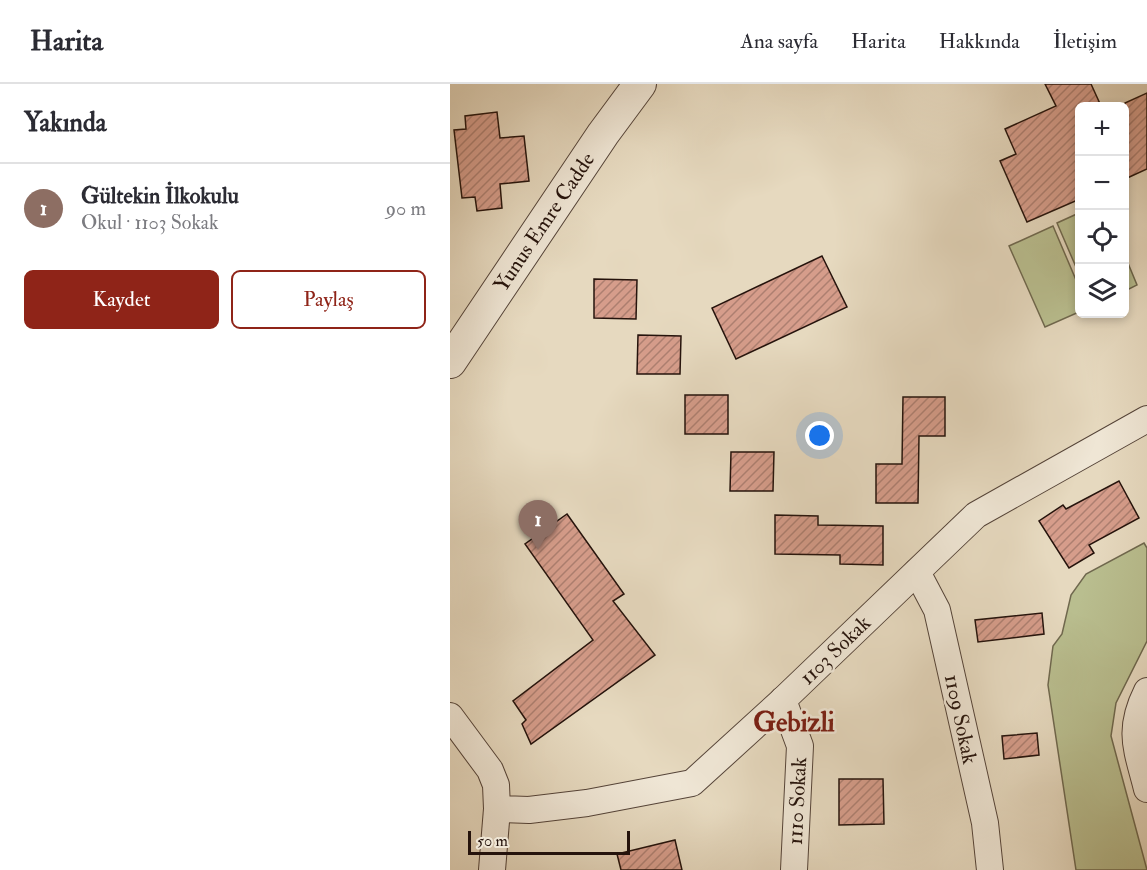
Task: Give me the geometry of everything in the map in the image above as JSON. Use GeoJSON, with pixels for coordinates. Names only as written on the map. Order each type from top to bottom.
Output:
{"type":"FeatureCollection","features":[{"type":"Feature","properties":{"kind":"street","name":"Yunus Emre Cadde"},"geometry":{"type":"LineString","coordinates":[[450,358],[640,84]]}},
{"type":"Feature","properties":{"kind":"street","name":"1103 Sokak"},"geometry":{"type":"LineString","coordinates":[[497,809],[530,810],[587,803],[692,783],[783,700],[976,515],[1147,419]]}},
{"type":"Feature","properties":{"kind":"street","name":"1109 Sokak"},"geometry":{"type":"LineString","coordinates":[[917,572],[937,610],[985,823],[990,870]]}},
{"type":"Feature","properties":{"kind":"street"},"geometry":{"type":"LineString","coordinates":[[1147,691],[1137,711],[1134,732],[1147,789]]}},
{"type":"Feature","properties":{"kind":"street","name":"1110 Sokak"},"geometry":{"type":"LineString","coordinates":[[783,700],[800,746],[794,870]]}},
{"type":"Feature","properties":{"kind":"street"},"geometry":{"type":"LineString","coordinates":[[450,716],[490,770],[496,785],[497,809],[492,870]]}},
{"type":"Feature","properties":{"kind":"green space"},"geometry":{"type":"Polygon","coordinates":[[[1075,215],[1075,265],[1057,223],[1075,215]]]}},
{"type":"Feature","properties":{"kind":"green space"},"geometry":{"type":"Polygon","coordinates":[[[1053,226],[1075,278],[1075,314],[1045,327],[1009,246],[1053,226]]]}},
{"type":"Feature","properties":{"kind":"green space"},"geometry":{"type":"Polygon","coordinates":[[[1129,266],[1137,285],[1129,289],[1129,266]]]}},
{"type":"Feature","properties":{"kind":"green space"},"geometry":{"type":"Polygon","coordinates":[[[1144,543],[1147,548],[1147,641],[1116,703],[1111,736],[1147,870],[1076,870],[1048,685],[1053,646],[1062,634],[1071,595],[1086,574],[1144,543]]]}},
{"type":"Feature","properties":{"kind":"building"},"geometry":{"type":"Polygon","coordinates":[[[1045,84],[1091,84],[1099,102],[1075,102],[1075,201],[1027,222],[1000,161],[1016,154],[1005,129],[1056,106],[1045,84]]]}},
{"type":"Feature","properties":{"kind":"building"},"geometry":{"type":"Polygon","coordinates":[[[1147,93],[1147,169],[1129,177],[1129,102],[1147,93]]]}},
{"type":"Feature","properties":{"kind":"building"},"geometry":{"type":"Polygon","coordinates":[[[497,112],[500,138],[524,136],[529,181],[500,184],[502,208],[477,211],[475,197],[462,198],[454,130],[466,129],[465,116],[497,112]]]}},
{"type":"Feature","properties":{"kind":"building"},"geometry":{"type":"Polygon","coordinates":[[[822,256],[847,307],[736,359],[712,308],[822,256]]]}},
{"type":"Feature","properties":{"kind":"building"},"geometry":{"type":"Polygon","coordinates":[[[594,279],[637,280],[636,319],[594,318],[594,279]]]}},
{"type":"Feature","properties":{"kind":"building"},"geometry":{"type":"Polygon","coordinates":[[[638,335],[681,336],[680,374],[637,374],[638,335]]]}},
{"type":"Feature","properties":{"kind":"building"},"geometry":{"type":"Polygon","coordinates":[[[685,395],[728,395],[728,434],[685,434],[685,395]]]}},
{"type":"Feature","properties":{"kind":"building"},"geometry":{"type":"Polygon","coordinates":[[[903,397],[945,397],[945,436],[919,436],[918,503],[876,503],[876,464],[902,464],[903,397]]]}},
{"type":"Feature","properties":{"kind":"building"},"geometry":{"type":"Polygon","coordinates":[[[731,452],[774,452],[773,491],[730,491],[731,452]]]}},
{"type":"Feature","properties":{"kind":"building"},"geometry":{"type":"Polygon","coordinates":[[[1119,481],[1139,518],[1089,545],[1094,553],[1069,568],[1039,521],[1063,505],[1066,509],[1119,481]]]}},
{"type":"Feature","properties":{"kind":"building"},"geometry":{"type":"Polygon","coordinates":[[[567,514],[624,594],[613,601],[655,655],[531,744],[522,724],[526,720],[513,701],[593,640],[525,544],[567,514]]]}},
{"type":"Feature","properties":{"kind":"building"},"geometry":{"type":"Polygon","coordinates":[[[775,515],[818,516],[818,525],[883,526],[883,565],[840,564],[840,555],[775,554],[775,515]]]}},
{"type":"Feature","properties":{"kind":"building"},"geometry":{"type":"Polygon","coordinates":[[[1042,613],[1044,634],[978,642],[975,620],[1042,613]]]}},
{"type":"Feature","properties":{"kind":"building"},"geometry":{"type":"Polygon","coordinates":[[[1037,733],[1039,755],[1004,759],[1002,736],[1037,733]]]}},
{"type":"Feature","properties":{"kind":"building"},"geometry":{"type":"Polygon","coordinates":[[[839,779],[883,779],[884,824],[839,825],[839,779]]]}},
{"type":"Feature","properties":{"kind":"building"},"geometry":{"type":"Polygon","coordinates":[[[675,840],[682,870],[621,870],[617,854],[675,840]]]}},
{"type":"Feature","properties":{"kind":"place","name":"Gültekin İlkokulu"},"geometry":{"type":"Point","coordinates":[538,550]}},
{"type":"Feature","properties":{"kind":"district","name":"Gebizli"},"geometry":{"type":"Point","coordinates":[794,722]}}]}
